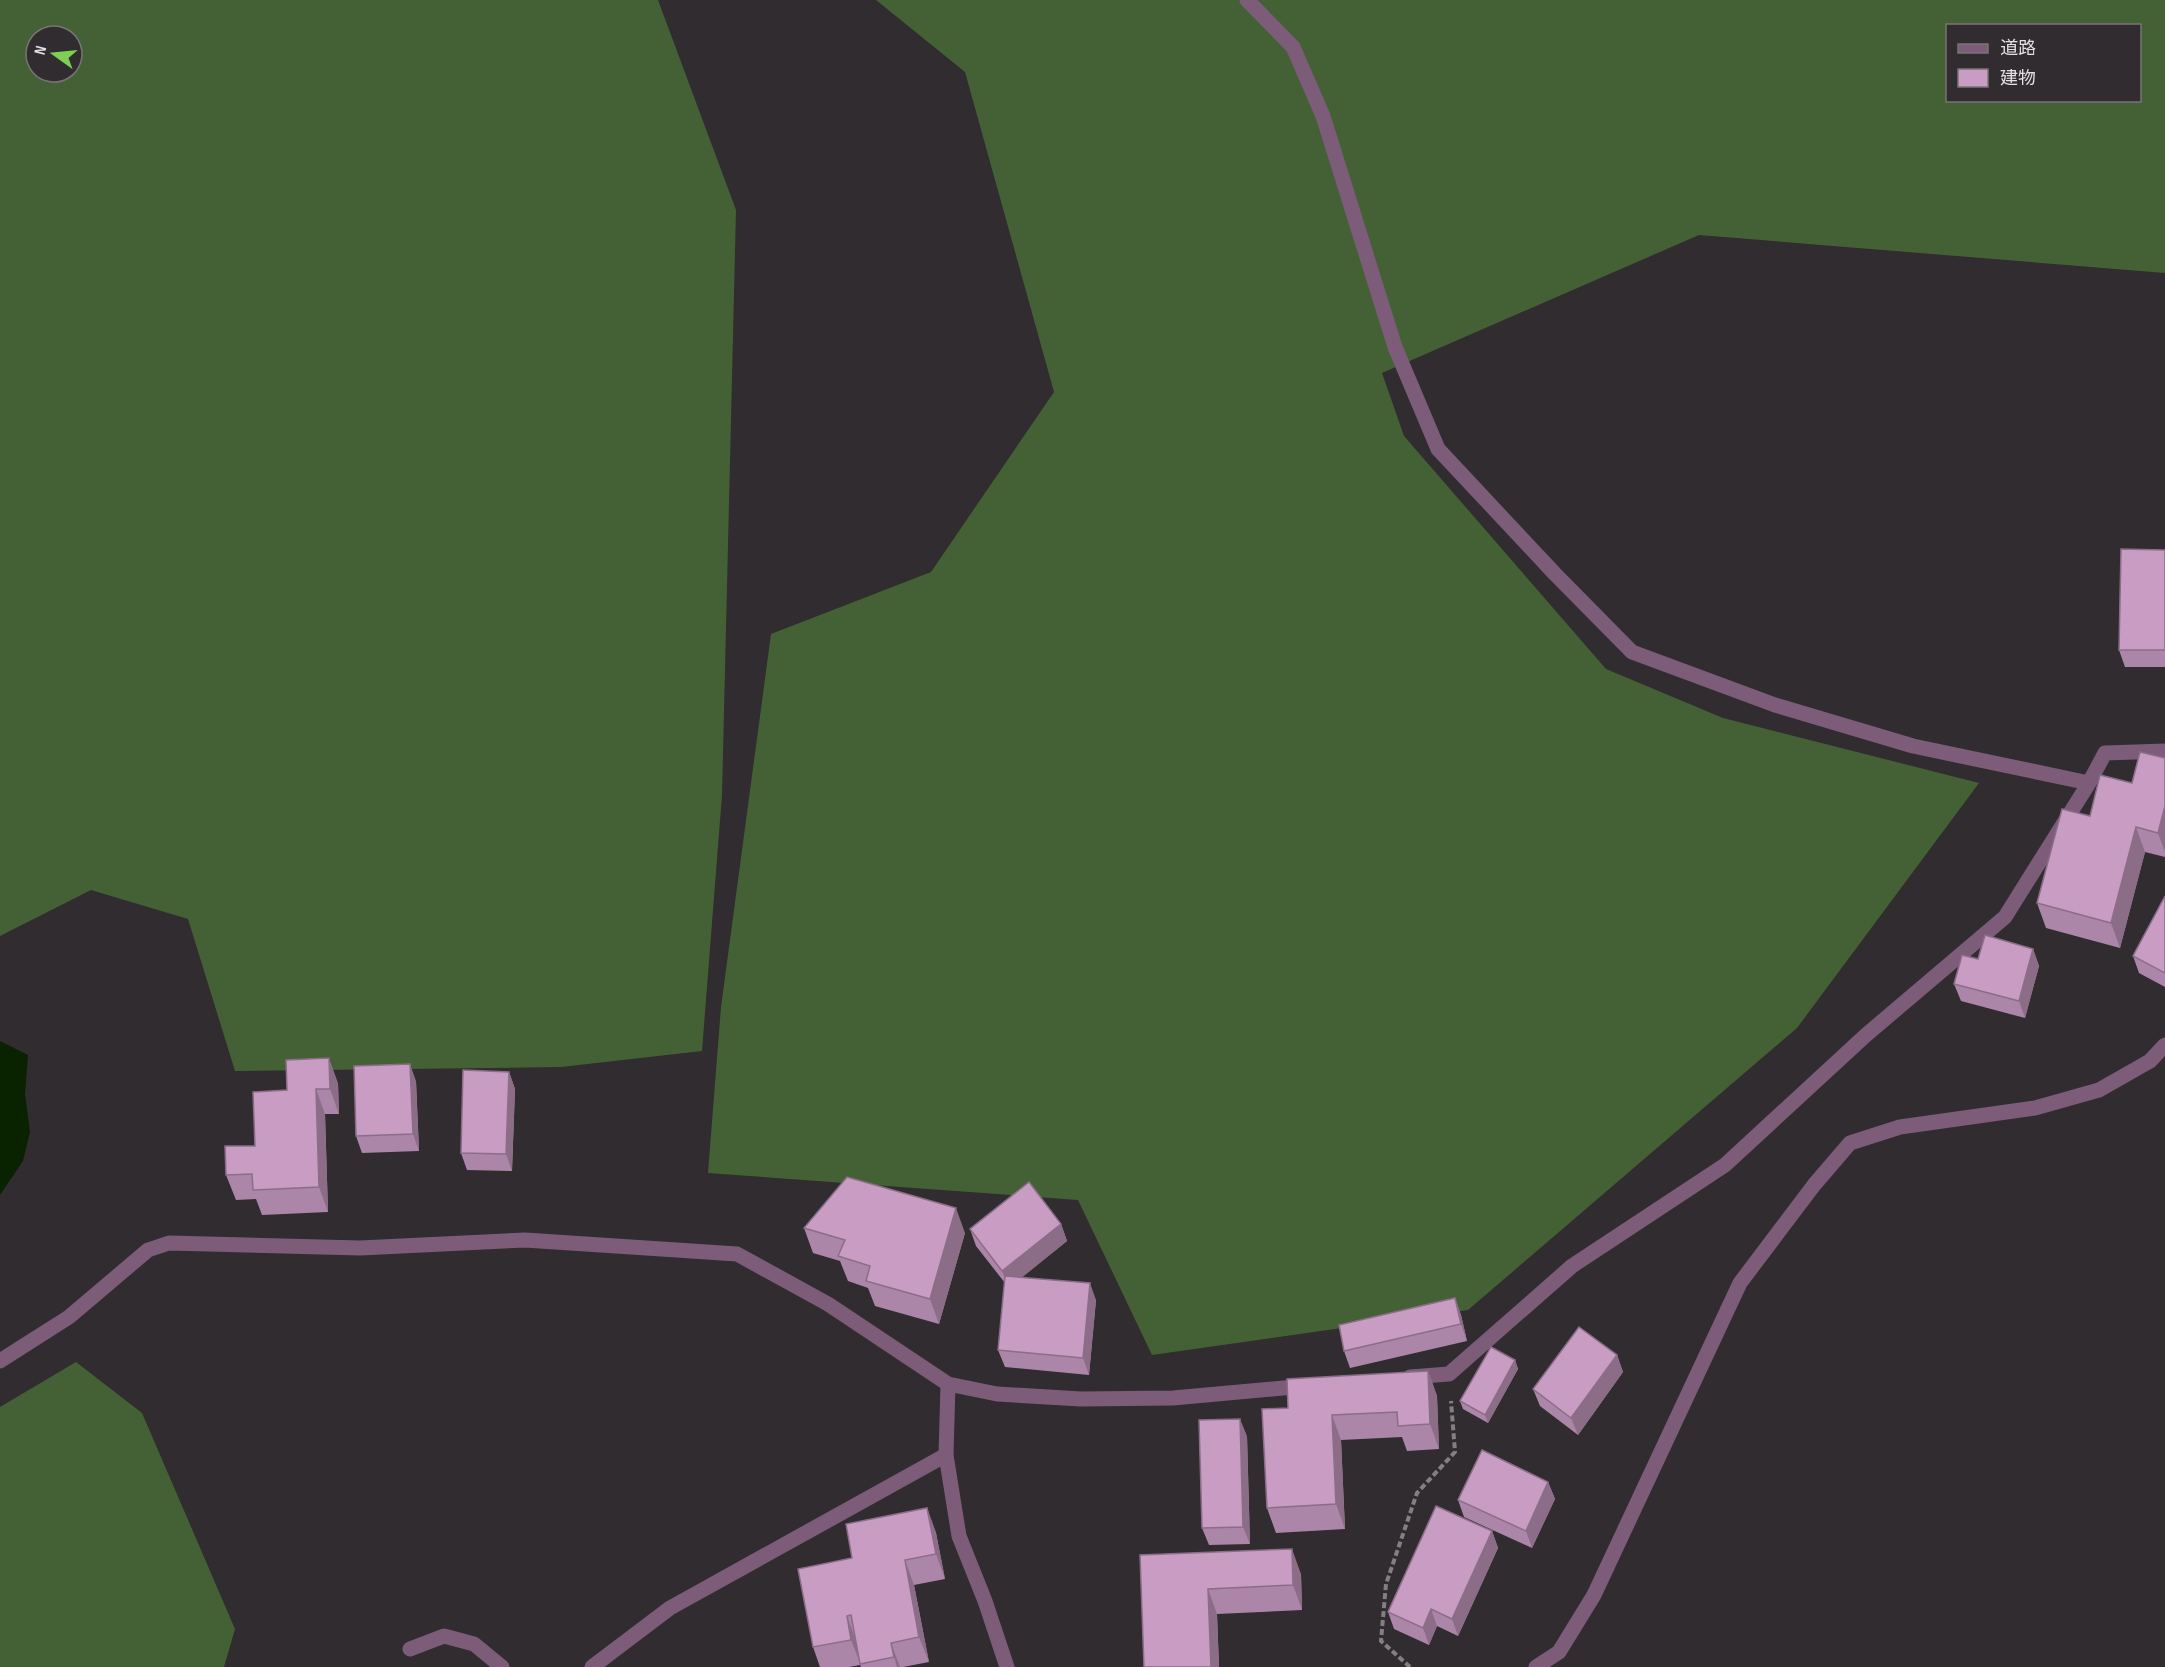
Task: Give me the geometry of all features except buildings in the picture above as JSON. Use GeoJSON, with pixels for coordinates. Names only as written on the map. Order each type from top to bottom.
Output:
{"type":"FeatureCollection","features":[{"type":"Feature","properties":{"kind":"street"},"geometry":{"type":"LineString","coordinates":[[1247,0],[1293,47],[1323,116],[1395,347],[1438,448],[1555,574],[1632,652],[1775,705],[1913,746],[2089,783]]}},
{"type":"Feature","properties":{"kind":"street"},"geometry":{"type":"LineString","coordinates":[[1390,1379],[1449,1374],[1572,1266],[1725,1165],[1866,1035],[2005,917],[2089,783],[2105,753],[2165,751]]}},
{"type":"Feature","properties":{"kind":"street"},"geometry":{"type":"LineString","coordinates":[[1536,1667],[1559,1652],[1594,1595],[1740,1284],[1814,1185],[1850,1143],[1900,1127],[2035,1108],[2099,1090],[2150,1061],[2165,1045]]}},
{"type":"Feature","properties":{"kind":"street"},"geometry":{"type":"LineString","coordinates":[[0,1361],[69,1317],[148,1250],[169,1243],[360,1248],[525,1240],[737,1254],[828,1304],[948,1384],[997,1394],[1081,1399],[1173,1398],[1318,1385]]}},
{"type":"Feature","properties":{"kind":"street"},"geometry":{"type":"LineString","coordinates":[[948,1384],[946,1455],[959,1536],[985,1601],[1007,1667]]}},
{"type":"Feature","properties":{"kind":"street"},"geometry":{"type":"LineString","coordinates":[[591,1667],[670,1608],[946,1455]]}},
{"type":"Feature","properties":{"kind":"street"},"geometry":{"type":"LineString","coordinates":[[410,1649],[444,1636],[474,1644],[502,1667]]}},
{"type":"Feature","properties":{"kind":"path"},"geometry":{"type":"LineString","coordinates":[[1410,1667],[1381,1641],[1386,1584],[1417,1493],[1455,1452],[1449,1374]]}},
{"type":"Feature","properties":{"kind":"shaded area"},"geometry":{"type":"Polygon","coordinates":[[[0,0],[658,0],[736,210],[722,795],[702,1051],[561,1067],[235,1071],[188,919],[91,890],[0,936],[0,0]]]}},
{"type":"Feature","properties":{"kind":"shaded area"},"geometry":{"type":"Polygon","coordinates":[[[876,0],[2165,0],[2165,273],[1699,235],[1382,373],[1404,436],[1606,669],[1723,718],[1979,783],[1797,1028],[1468,1310],[1152,1355],[1078,1200],[708,1173],[721,1007],[771,634],[931,572],[1054,392],[965,72],[876,0]]]}},
{"type":"Feature","properties":{"kind":"shaded area"},"geometry":{"type":"Polygon","coordinates":[[[0,1041],[28,1055],[25,1094],[30,1132],[23,1161],[0,1195],[0,1041]]]}},
{"type":"Feature","properties":{"kind":"shaded area"},"geometry":{"type":"Polygon","coordinates":[[[76,1362],[142,1413],[235,1629],[224,1667],[0,1667],[0,1407],[76,1362]]]}}]}
